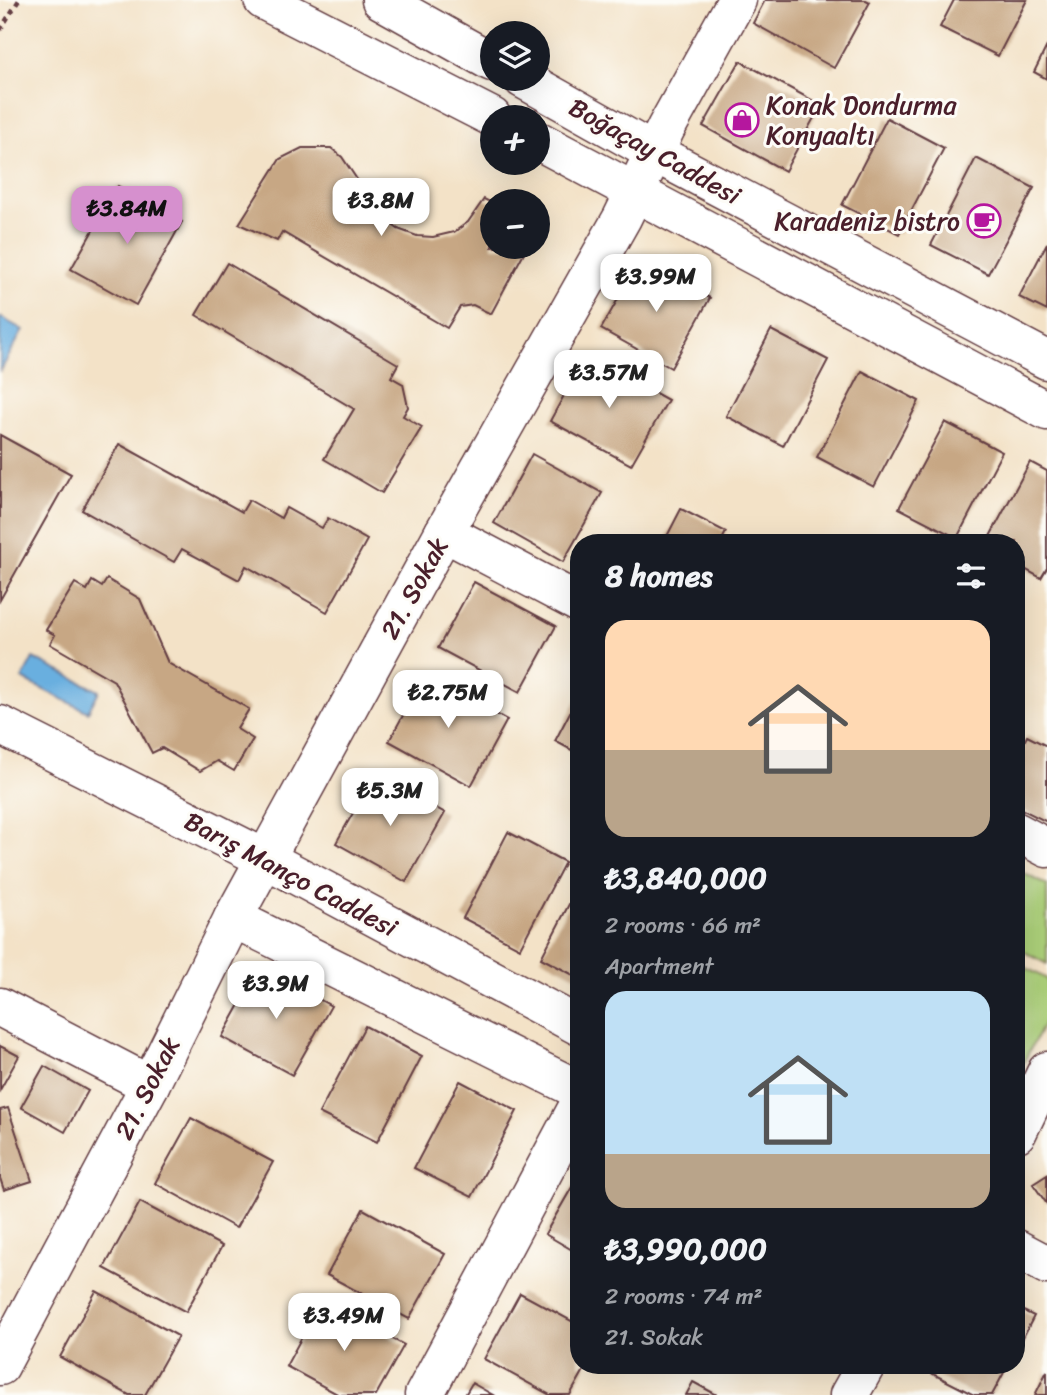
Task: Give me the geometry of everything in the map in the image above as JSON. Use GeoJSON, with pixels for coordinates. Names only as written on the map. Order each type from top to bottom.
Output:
{"type":"FeatureCollection","features":[{"type":"Feature","properties":{"kind":"street"},"geometry":{"type":"LineString","coordinates":[[263,0],[480,111]]}},
{"type":"Feature","properties":{"kind":"street"},"geometry":{"type":"LineString","coordinates":[[381,0],[480,55]]}},
{"type":"Feature","properties":{"kind":"street","name":"21. Sokak"},"geometry":{"type":"LineString","coordinates":[[0,1366],[150,1085],[233,918],[444,532],[636,191],[653,152],[737,0]]}},
{"type":"Feature","properties":{"kind":"street","name":"Boğaçay Caddesi"},"geometry":{"type":"LineString","coordinates":[[544,91],[653,152],[1047,360]]}},
{"type":"Feature","properties":{"kind":"street","name":"Boğaçay Caddesi"},"geometry":{"type":"LineString","coordinates":[[550,147],[1047,411]]}},
{"type":"Feature","properties":{"kind":"street"},"geometry":{"type":"LineString","coordinates":[[444,532],[570,598]]}},
{"type":"Feature","properties":{"kind":"street","name":"Barış Manço Caddesi"},"geometry":{"type":"LineString","coordinates":[[0,724],[266,859],[570,1021]]}},
{"type":"Feature","properties":{"kind":"street"},"geometry":{"type":"LineString","coordinates":[[1025,836],[1047,848]]}},
{"type":"Feature","properties":{"kind":"street"},"geometry":{"type":"LineString","coordinates":[[233,918],[570,1086]]}},
{"type":"Feature","properties":{"kind":"street"},"geometry":{"type":"LineString","coordinates":[[0,1007],[150,1085]]}},
{"type":"Feature","properties":{"kind":"street"},"geometry":{"type":"LineString","coordinates":[[1025,1117],[1047,1072]]}},
{"type":"Feature","properties":{"kind":"street"},"geometry":{"type":"LineString","coordinates":[[424,1395],[570,1122]]}},
{"type":"Feature","properties":{"kind":"street"},"geometry":{"type":"LineString","coordinates":[[1025,1253],[1047,1265]]}},
{"type":"Feature","properties":{"kind":"street"},"geometry":{"type":"LineString","coordinates":[[849,1395],[861,1374]]}},
{"type":"Feature","properties":{"kind":"path"},"geometry":{"type":"LineString","coordinates":[[0,30],[19,0]]}},
{"type":"Feature","properties":{"kind":"green space"},"geometry":{"type":"Polygon","coordinates":[[[1025,874],[1047,885],[1047,964],[1025,952],[1025,874]]]}},
{"type":"Feature","properties":{"kind":"green space"},"geometry":{"type":"Polygon","coordinates":[[[1025,967],[1047,979],[1047,1017],[1025,1060],[1025,967]]]}},
{"type":"Feature","properties":{"kind":"water"},"geometry":{"type":"Polygon","coordinates":[[[0,317],[23,330],[0,372],[0,317]]]}},
{"type":"Feature","properties":{"kind":"water"},"geometry":{"type":"Polygon","coordinates":[[[33,658],[99,691],[88,712],[22,679],[33,658]]]}},
{"type":"Feature","properties":{"kind":"building"},"geometry":{"type":"Polygon","coordinates":[[[765,0],[870,2],[834,68],[753,23],[765,0]]]}},
{"type":"Feature","properties":{"kind":"building"},"geometry":{"type":"Polygon","coordinates":[[[954,0],[1027,0],[998,56],[940,27],[954,0]]]}},
{"type":"Feature","properties":{"kind":"building"},"geometry":{"type":"Polygon","coordinates":[[[1047,46],[1047,79],[1034,72],[1047,46]]]}},
{"type":"Feature","properties":{"kind":"building"},"geometry":{"type":"Polygon","coordinates":[[[740,61],[821,105],[785,171],[703,126],[740,61]]]}},
{"type":"Feature","properties":{"kind":"building"},"geometry":{"type":"Polygon","coordinates":[[[887,118],[944,148],[899,234],[842,205],[887,118]]]}},
{"type":"Feature","properties":{"kind":"building"},"geometry":{"type":"Polygon","coordinates":[[[302,148],[331,148],[342,157],[382,217],[398,229],[417,236],[433,237],[454,232],[468,222],[480,205],[480,259],[521,259],[491,314],[473,305],[460,307],[447,328],[282,232],[277,241],[239,224],[280,159],[302,148]]]}},
{"type":"Feature","properties":{"kind":"building"},"geometry":{"type":"Polygon","coordinates":[[[976,158],[1034,188],[988,274],[931,245],[976,158]]]}},
{"type":"Feature","properties":{"kind":"building"},"geometry":{"type":"Polygon","coordinates":[[[118,186],[182,222],[136,305],[71,269],[118,186]]]}},
{"type":"Feature","properties":{"kind":"building"},"geometry":{"type":"Polygon","coordinates":[[[1047,243],[1047,311],[1019,297],[1047,243]]]}},
{"type":"Feature","properties":{"kind":"building"},"geometry":{"type":"Polygon","coordinates":[[[640,260],[710,298],[671,368],[601,329],[640,260]]]}},
{"type":"Feature","properties":{"kind":"building"},"geometry":{"type":"Polygon","coordinates":[[[227,263],[398,364],[391,377],[403,384],[408,407],[403,416],[422,427],[382,493],[324,459],[354,409],[196,315],[227,263]]]}},
{"type":"Feature","properties":{"kind":"building"},"geometry":{"type":"Polygon","coordinates":[[[771,330],[828,360],[783,446],[726,416],[771,330]]]}},
{"type":"Feature","properties":{"kind":"building"},"geometry":{"type":"Polygon","coordinates":[[[586,355],[668,400],[631,465],[550,421],[586,355]]]}},
{"type":"Feature","properties":{"kind":"building"},"geometry":{"type":"Polygon","coordinates":[[[862,371],[919,401],[874,487],[817,457],[862,371]]]}},
{"type":"Feature","properties":{"kind":"building"},"geometry":{"type":"Polygon","coordinates":[[[945,422],[1002,452],[959,534],[949,534],[899,508],[945,422]]]}},
{"type":"Feature","properties":{"kind":"building"},"geometry":{"type":"Polygon","coordinates":[[[0,435],[71,474],[0,600],[0,435]]]}},
{"type":"Feature","properties":{"kind":"building"},"geometry":{"type":"Polygon","coordinates":[[[119,444],[242,512],[249,500],[281,518],[286,508],[322,528],[328,518],[367,540],[327,612],[246,566],[239,580],[182,549],[174,562],[82,510],[119,444]]]}},
{"type":"Feature","properties":{"kind":"building"},"geometry":{"type":"Polygon","coordinates":[[[532,454],[602,493],[579,534],[570,534],[570,550],[563,562],[494,523],[532,454]]]}},
{"type":"Feature","properties":{"kind":"building"},"geometry":{"type":"Polygon","coordinates":[[[1030,462],[1047,471],[1047,568],[1041,578],[1025,569],[1025,534],[991,534],[1030,462]]]}},
{"type":"Feature","properties":{"kind":"building"},"geometry":{"type":"Polygon","coordinates":[[[681,509],[726,532],[725,534],[668,534],[681,509]]]}},
{"type":"Feature","properties":{"kind":"building"},"geometry":{"type":"Polygon","coordinates":[[[107,579],[140,599],[168,663],[249,709],[237,729],[253,739],[234,771],[217,761],[200,771],[162,748],[152,753],[114,681],[50,644],[55,635],[46,630],[75,583],[87,590],[92,581],[102,587],[107,579]]]}},
{"type":"Feature","properties":{"kind":"building"},"geometry":{"type":"Polygon","coordinates":[[[474,582],[556,626],[520,692],[438,648],[474,582]]]}},
{"type":"Feature","properties":{"kind":"building"},"geometry":{"type":"Polygon","coordinates":[[[425,675],[507,720],[471,786],[389,741],[425,675]]]}},
{"type":"Feature","properties":{"kind":"building"},"geometry":{"type":"Polygon","coordinates":[[[570,712],[570,749],[555,741],[570,712]]]}},
{"type":"Feature","properties":{"kind":"building"},"geometry":{"type":"Polygon","coordinates":[[[1027,736],[1047,746],[1047,822],[1025,811],[1027,736]]]}},
{"type":"Feature","properties":{"kind":"building"},"geometry":{"type":"Polygon","coordinates":[[[375,774],[445,813],[406,882],[336,843],[375,774]]]}},
{"type":"Feature","properties":{"kind":"building"},"geometry":{"type":"Polygon","coordinates":[[[508,832],[565,862],[520,948],[463,918],[508,832]]]}},
{"type":"Feature","properties":{"kind":"building"},"geometry":{"type":"Polygon","coordinates":[[[570,902],[570,973],[541,958],[570,902]]]}},
{"type":"Feature","properties":{"kind":"building"},"geometry":{"type":"Polygon","coordinates":[[[261,967],[331,1006],[292,1075],[222,1037],[261,967]]]}},
{"type":"Feature","properties":{"kind":"building"},"geometry":{"type":"Polygon","coordinates":[[[365,1026],[422,1056],[377,1142],[319,1113],[365,1026]]]}},
{"type":"Feature","properties":{"kind":"building"},"geometry":{"type":"Polygon","coordinates":[[[0,1046],[19,1056],[0,1090],[0,1046]]]}},
{"type":"Feature","properties":{"kind":"building"},"geometry":{"type":"Polygon","coordinates":[[[44,1066],[88,1091],[65,1132],[21,1107],[44,1066]]]}},
{"type":"Feature","properties":{"kind":"building"},"geometry":{"type":"Polygon","coordinates":[[[460,1081],[517,1111],[472,1197],[414,1168],[460,1081]]]}},
{"type":"Feature","properties":{"kind":"building"},"geometry":{"type":"Polygon","coordinates":[[[8,1108],[32,1181],[4,1190],[0,1178],[0,1110],[8,1108]]]}},
{"type":"Feature","properties":{"kind":"building"},"geometry":{"type":"Polygon","coordinates":[[[191,1118],[273,1162],[236,1228],[155,1183],[191,1118]]]}},
{"type":"Feature","properties":{"kind":"building"},"geometry":{"type":"Polygon","coordinates":[[[1047,1175],[1047,1204],[1033,1184],[1047,1175]]]}},
{"type":"Feature","properties":{"kind":"building"},"geometry":{"type":"Polygon","coordinates":[[[570,1191],[570,1249],[545,1234],[570,1191]]]}},
{"type":"Feature","properties":{"kind":"building"},"geometry":{"type":"Polygon","coordinates":[[[140,1202],[222,1246],[186,1312],[104,1268],[140,1202]]]}},
{"type":"Feature","properties":{"kind":"building"},"geometry":{"type":"Polygon","coordinates":[[[363,1209],[445,1254],[409,1319],[327,1275],[363,1209]]]}},
{"type":"Feature","properties":{"kind":"building"},"geometry":{"type":"Polygon","coordinates":[[[96,1291],[178,1336],[145,1395],[129,1395],[60,1357],[96,1291]]]}},
{"type":"Feature","properties":{"kind":"building"},"geometry":{"type":"Polygon","coordinates":[[[520,1293],[570,1320],[570,1374],[582,1374],[570,1395],[550,1395],[484,1359],[520,1293]]]}},
{"type":"Feature","properties":{"kind":"building"},"geometry":{"type":"Polygon","coordinates":[[[322,1300],[404,1345],[376,1395],[339,1395],[286,1366],[322,1300]]]}},
{"type":"Feature","properties":{"kind":"building"},"geometry":{"type":"Polygon","coordinates":[[[1025,1312],[1034,1316],[1025,1333],[1025,1312]]]}},
{"type":"Feature","properties":{"kind":"building"},"geometry":{"type":"Polygon","coordinates":[[[1047,1371],[1047,1395],[1035,1395],[1047,1371]]]}},
{"type":"Feature","properties":{"kind":"building"},"geometry":{"type":"Polygon","coordinates":[[[933,1374],[1003,1374],[992,1395],[974,1395],[933,1374]]]}},
{"type":"Feature","properties":{"kind":"building"},"geometry":{"type":"Polygon","coordinates":[[[693,1382],[717,1395],[686,1395],[693,1382]]]}},
{"type":"Feature","properties":{"kind":"building"},"geometry":{"type":"Polygon","coordinates":[[[472,1383],[493,1395],[465,1395],[472,1383]]]}},
{"type":"Feature","properties":{"kind":"place","name":"Konak Dondurma Konyaaltı"},"geometry":{"type":"Point","coordinates":[742,120]}},
{"type":"Feature","properties":{"kind":"place","name":"Karadeniz bistro"},"geometry":{"type":"Point","coordinates":[984,221]}}]}
